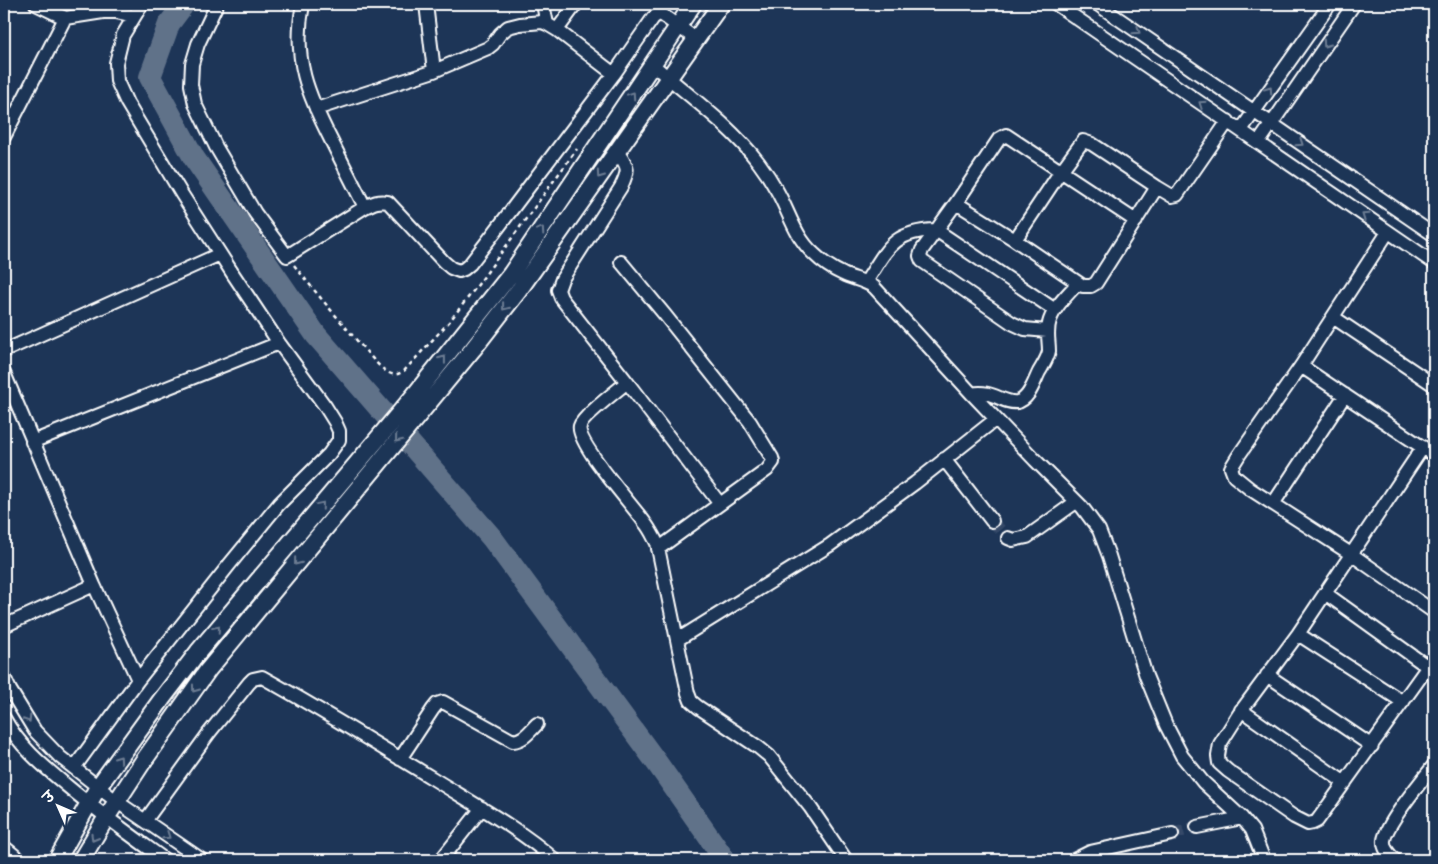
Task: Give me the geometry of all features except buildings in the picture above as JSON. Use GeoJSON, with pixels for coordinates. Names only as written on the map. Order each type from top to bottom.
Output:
{"type":"FeatureCollection","features":[{"type":"Feature","properties":{"kind":"main road"},"geometry":{"type":"LineString","coordinates":[[81,860],[142,762],[208,670],[372,471],[418,402],[511,274],[693,4]]}},
{"type":"Feature","properties":{"kind":"main road"},"geometry":{"type":"LineString","coordinates":[[57,860],[98,787],[198,652],[360,458],[473,348],[519,290],[721,4]]}},
{"type":"Feature","properties":{"kind":"street"},"geometry":{"type":"LineString","coordinates":[[36,4],[65,18],[103,12],[116,12],[134,16]]}},
{"type":"Feature","properties":{"kind":"street"},"geometry":{"type":"LineString","coordinates":[[74,768],[138,680],[279,504],[329,454],[339,440],[339,432],[330,414],[279,343],[220,254],[127,103],[117,82],[116,63],[123,35],[142,4]]}},
{"type":"Feature","properties":{"kind":"street"},"geometry":{"type":"LineString","coordinates":[[217,4],[198,44],[192,64],[191,85],[196,104],[216,147],[255,213],[287,256],[365,207],[377,202],[388,202],[444,262],[459,271],[470,264],[494,233],[657,15],[665,16],[696,39]]}},
{"type":"Feature","properties":{"kind":"street"},"geometry":{"type":"LineString","coordinates":[[303,4],[299,23],[299,46],[306,86],[365,207]]}},
{"type":"Feature","properties":{"kind":"street"},"geometry":{"type":"LineString","coordinates":[[426,4],[434,71]]}},
{"type":"Feature","properties":{"kind":"street"},"geometry":{"type":"LineString","coordinates":[[543,4],[552,27]]}},
{"type":"Feature","properties":{"kind":"street"},"geometry":{"type":"LineString","coordinates":[[552,27],[576,4]]}},
{"type":"Feature","properties":{"kind":"street"},"geometry":{"type":"LineString","coordinates":[[1056,4],[1434,263]]}},
{"type":"Feature","properties":{"kind":"street"},"geometry":{"type":"LineString","coordinates":[[1097,4],[1434,235]]}},
{"type":"Feature","properties":{"kind":"street"},"geometry":{"type":"LineString","coordinates":[[1241,130],[1330,4]]}},
{"type":"Feature","properties":{"kind":"street"},"geometry":{"type":"LineString","coordinates":[[1259,142],[1354,4]]}},
{"type":"Feature","properties":{"kind":"street"},"geometry":{"type":"LineString","coordinates":[[4,137],[65,18]]}},
{"type":"Feature","properties":{"kind":"street"},"geometry":{"type":"LineString","coordinates":[[316,109],[434,71],[488,48],[508,27],[535,22],[552,27],[614,74]]}},
{"type":"Feature","properties":{"kind":"street"},"geometry":{"type":"LineString","coordinates":[[652,64],[716,118],[744,145],[760,164],[776,189],[796,232],[812,253],[843,274],[866,282],[874,287],[972,394],[1076,502],[1099,530],[1109,556],[1146,676],[1166,725],[1182,756],[1204,782],[1252,830],[1264,860]]}},
{"type":"Feature","properties":{"kind":"street"},"geometry":{"type":"LineString","coordinates":[[1015,240],[1081,143],[1086,141],[1172,196],[1177,195],[1228,121]]}},
{"type":"Feature","properties":{"kind":"street"},"geometry":{"type":"LineString","coordinates":[[1047,332],[1025,329],[1012,323],[922,261],[920,256],[922,250],[1002,136],[1006,135],[1136,221]]}},
{"type":"Feature","properties":{"kind":"street"},"geometry":{"type":"LineString","coordinates":[[617,151],[627,167],[626,176],[616,195],[562,279],[558,290],[561,298],[720,504]]}},
{"type":"Feature","properties":{"kind":"street"},"geometry":{"type":"LineString","coordinates":[[956,203],[1078,283],[1083,286],[1091,286],[1096,283],[1157,187]]}},
{"type":"Feature","properties":{"kind":"street"},"geometry":{"type":"LineString","coordinates":[[866,282],[888,248],[895,241],[921,230],[936,230],[1055,310]]}},
{"type":"Feature","properties":{"kind":"street"},"geometry":{"type":"LineString","coordinates":[[1388,232],[1301,366],[1231,468],[1234,476],[1250,489],[1351,554],[1434,612]]}},
{"type":"Feature","properties":{"kind":"street"},"geometry":{"type":"LineString","coordinates":[[4,351],[220,254]]}},
{"type":"Feature","properties":{"kind":"street"},"geometry":{"type":"LineString","coordinates":[[620,262],[665,315],[750,422],[770,453],[773,462],[767,470],[658,549]]}},
{"type":"Feature","properties":{"kind":"street"},"geometry":{"type":"LineString","coordinates":[[972,394],[986,392],[1011,402],[1018,402],[1025,398],[1049,352],[1047,332],[1050,320],[1055,310],[1078,283]]}},
{"type":"Feature","properties":{"kind":"street"},"geometry":{"type":"LineString","coordinates":[[1333,317],[1434,385]]}},
{"type":"Feature","properties":{"kind":"street"},"geometry":{"type":"LineString","coordinates":[[32,442],[279,343]]}},
{"type":"Feature","properties":{"kind":"street"},"geometry":{"type":"LineString","coordinates":[[1301,366],[1429,451],[1351,554],[1325,593],[1298,634],[1241,710],[1220,744],[1219,762],[1237,779],[1294,817],[1308,824],[1317,821],[1431,662],[1325,593]]}},
{"type":"Feature","properties":{"kind":"street"},"geometry":{"type":"LineString","coordinates":[[4,373],[94,585],[138,680]]}},
{"type":"Feature","properties":{"kind":"street"},"geometry":{"type":"LineString","coordinates":[[627,382],[588,415],[580,425],[579,433],[611,480],[646,523],[657,543],[691,701],[769,756],[810,807],[846,860]]}},
{"type":"Feature","properties":{"kind":"street"},"geometry":{"type":"LineString","coordinates":[[1273,504],[1345,395]]}},
{"type":"Feature","properties":{"kind":"street"},"geometry":{"type":"LineString","coordinates":[[677,640],[830,545],[915,483],[996,419]]}},
{"type":"Feature","properties":{"kind":"street"},"geometry":{"type":"LineString","coordinates":[[944,459],[992,521]]}},
{"type":"Feature","properties":{"kind":"street"},"geometry":{"type":"LineString","coordinates":[[1008,538],[1013,540],[1027,538],[1076,502]]}},
{"type":"Feature","properties":{"kind":"street"},"geometry":{"type":"LineString","coordinates":[[4,626],[94,585]]}},
{"type":"Feature","properties":{"kind":"street"},"geometry":{"type":"LineString","coordinates":[[1298,634],[1403,702]]}},
{"type":"Feature","properties":{"kind":"street"},"geometry":{"type":"LineString","coordinates":[[1267,675],[1372,746]]}},
{"type":"Feature","properties":{"kind":"street"},"geometry":{"type":"LineString","coordinates":[[4,677],[35,731],[46,743],[116,801],[202,860]]}},
{"type":"Feature","properties":{"kind":"street"},"geometry":{"type":"LineString","coordinates":[[145,821],[208,733],[249,683],[253,679],[262,677],[304,700],[482,808],[555,860]]}},
{"type":"Feature","properties":{"kind":"street"},"geometry":{"type":"LineString","coordinates":[[400,759],[433,709],[443,702],[513,741],[524,737],[537,724]]}},
{"type":"Feature","properties":{"kind":"street"},"geometry":{"type":"LineString","coordinates":[[1241,710],[1345,784]]}},
{"type":"Feature","properties":{"kind":"street"},"geometry":{"type":"LineString","coordinates":[[4,718],[17,740],[25,749],[106,818],[165,860]]}},
{"type":"Feature","properties":{"kind":"street"},"geometry":{"type":"LineString","coordinates":[[1395,860],[1387,852],[1384,842],[1389,827],[1434,765]]}},
{"type":"Feature","properties":{"kind":"street"},"geometry":{"type":"LineString","coordinates":[[441,860],[482,808]]}},
{"type":"Feature","properties":{"kind":"street"},"geometry":{"type":"LineString","coordinates":[[1197,828],[1242,818]]}},
{"type":"Feature","properties":{"kind":"street"},"geometry":{"type":"LineString","coordinates":[[1074,860],[1090,852],[1172,834]]}},
{"type":"Feature","properties":{"kind":"street"},"geometry":{"type":"LineString","coordinates":[[4,847],[20,860]]}},
{"type":"Feature","properties":{"kind":"waterway"},"geometry":{"type":"LineString","coordinates":[[184,4],[169,24],[150,77],[194,158],[316,335],[492,538],[657,763],[725,860]]}},
{"type":"Feature","properties":{"kind":"tunnel"},"geometry":{"type":"LineString","coordinates":[[992,521],[1008,538]]}},
{"type":"Feature","properties":{"kind":"tunnel"},"geometry":{"type":"LineString","coordinates":[[1172,834],[1197,827]]}}]}
